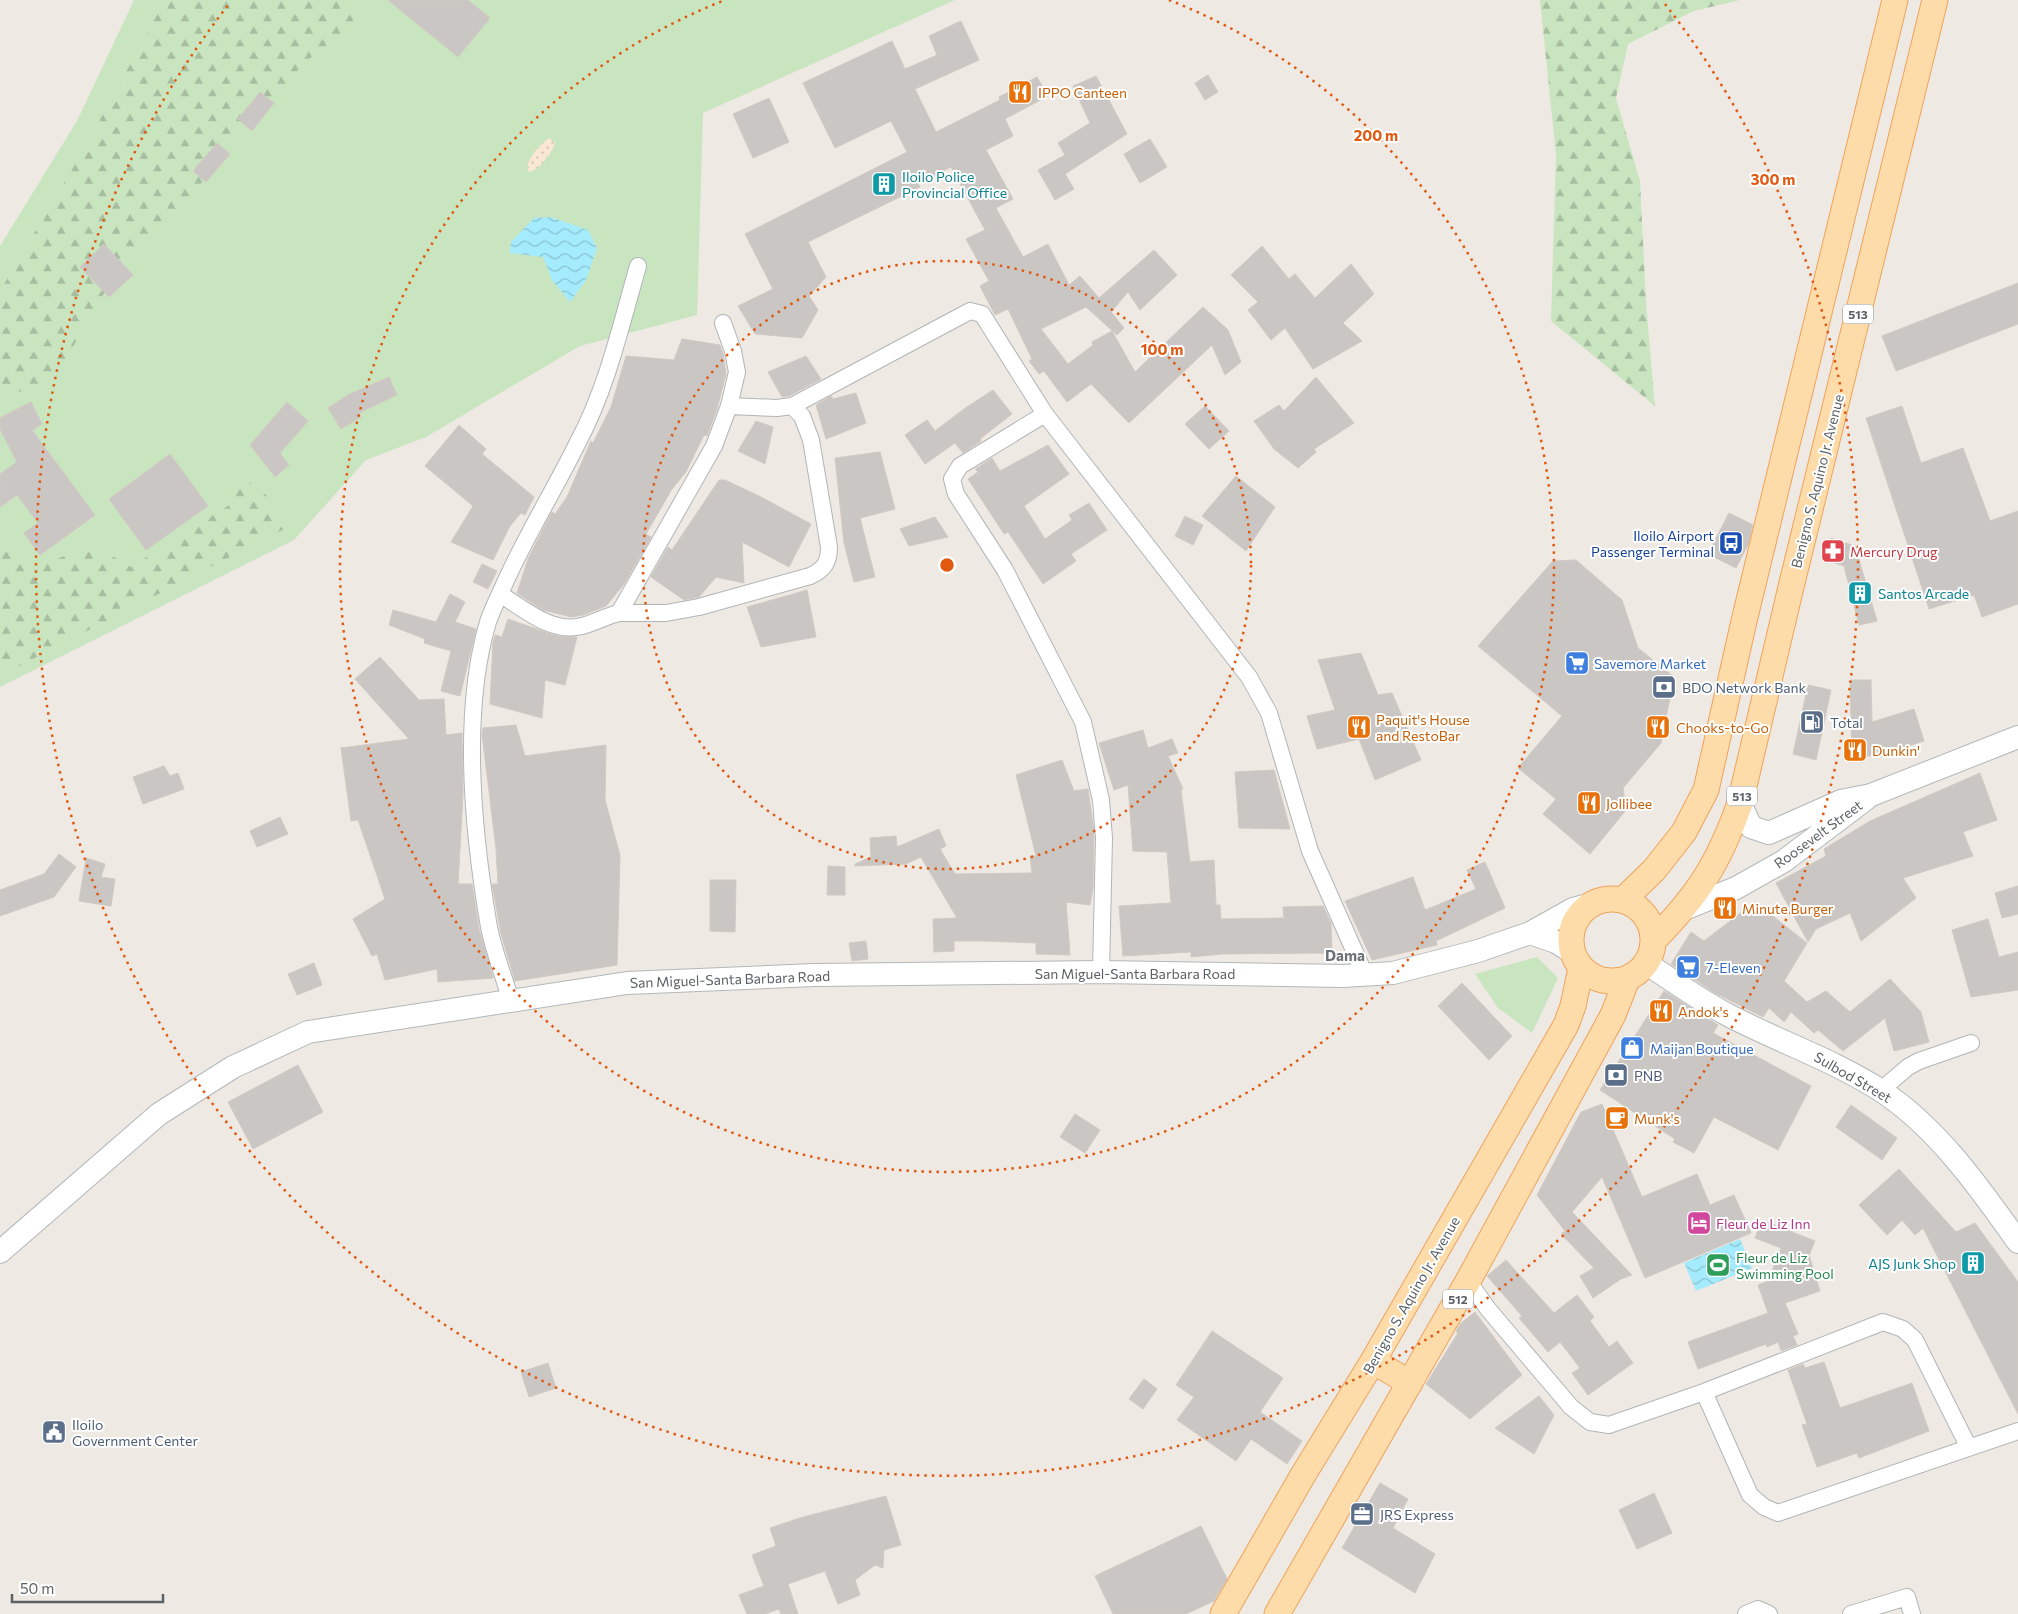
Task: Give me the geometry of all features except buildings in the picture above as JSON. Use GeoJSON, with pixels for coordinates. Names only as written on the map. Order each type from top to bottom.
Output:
{"type":"FeatureCollection","features":[{"type":"Feature","properties":{"kind":"main road","name":"513"},"geometry":{"type":"LineString","coordinates":[[1622,900],[1654,870],[1684,832],[1706,790],[1744,621],[1895,0]]}},
{"type":"Feature","properties":{"kind":"main road","name":"Benigno S. Aquino Jr. Avenue"},"geometry":{"type":"LineString","coordinates":[[1650,952],[1684,909],[1718,858],[1740,803],[1781,628],[1936,0]]}},
{"type":"Feature","properties":{"kind":"main road"},"geometry":{"type":"LineString","coordinates":[[1744,621],[1781,628]]}},
{"type":"Feature","properties":{"kind":"main road","name":"Roosevelt Street"},"geometry":{"type":"LineString","coordinates":[[1740,803],[1751,827],[1769,833],[1841,801],[1871,795],[2018,737]]}},
{"type":"Feature","properties":{"kind":"main road","name":"Roosevelt Street"},"geometry":{"type":"LineString","coordinates":[[1684,909],[1736,888],[1784,861],[1871,795]]}},
{"type":"Feature","properties":{"kind":"main road"},"geometry":{"type":"LineString","coordinates":[[1577,960],[1570,938],[1573,925],[1581,913],[1591,904],[1601,900],[1622,900],[1635,906],[1645,915],[1651,927],[1650,952]]}},
{"type":"Feature","properties":{"kind":"main road","name":"San Miguel-Santa Barbara Road"},"geometry":{"type":"LineString","coordinates":[[0,1252],[159,1114],[233,1067],[308,1032],[627,983],[814,975],[1167,971],[1343,976],[1393,973],[1478,951],[1530,933],[1573,909],[1591,904]]}},
{"type":"Feature","properties":{"kind":"main road"},"geometry":{"type":"LineString","coordinates":[[1530,933],[1556,942],[1594,977],[1610,981],[1627,979]]}},
{"type":"Feature","properties":{"kind":"main road","name":"512"},"geometry":{"type":"LineString","coordinates":[[1277,1614],[1468,1282],[1613,1014],[1627,979],[1650,952]]}},
{"type":"Feature","properties":{"kind":"main road","name":"Sulbod Street"},"geometry":{"type":"LineString","coordinates":[[1650,952],[1729,1016],[1819,1057],[1881,1090],[1911,1115],[1946,1149],[1978,1185],[2018,1242]]}},
{"type":"Feature","properties":{"kind":"main road","name":"Benigno S. Aquino Jr. Avenue"},"geometry":{"type":"LineString","coordinates":[[1223,1614],[1303,1475],[1373,1361],[1566,1025],[1573,1006],[1577,960]]}},
{"type":"Feature","properties":{"kind":"main road"},"geometry":{"type":"LineString","coordinates":[[1373,1361],[1410,1383]]}},
{"type":"Feature","properties":{"kind":"street"},"geometry":{"type":"LineString","coordinates":[[511,1001],[490,928],[474,794],[472,735],[476,677],[488,621],[520,548],[579,441],[609,365],[638,266]]}},
{"type":"Feature","properties":{"kind":"street"},"geometry":{"type":"LineString","coordinates":[[729,406],[777,408],[792,406],[970,311],[982,314],[1045,414],[1249,677],[1269,713],[1310,851],[1365,975]]}},
{"type":"Feature","properties":{"kind":"street"},"geometry":{"type":"LineString","coordinates":[[619,613],[714,446],[729,406],[737,372],[733,351],[723,323]]}},
{"type":"Feature","properties":{"kind":"street"},"geometry":{"type":"LineString","coordinates":[[500,594],[552,625],[562,628],[582,626],[619,613],[666,613],[699,607],[810,576],[822,570],[829,557],[829,547],[814,451],[802,416],[792,406]]}},
{"type":"Feature","properties":{"kind":"street"},"geometry":{"type":"LineString","coordinates":[[1045,414],[960,466],[952,479],[956,494],[1005,570],[1083,722],[1101,800],[1104,838],[1101,972]]}},
{"type":"Feature","properties":{"kind":"street"},"geometry":{"type":"LineString","coordinates":[[1881,1090],[1914,1064],[1971,1043]]}},
{"type":"Feature","properties":{"kind":"street"},"geometry":{"type":"LineString","coordinates":[[1468,1282],[1488,1309],[1571,1407],[1590,1422],[1608,1425],[1704,1392],[1883,1322],[1903,1329],[1915,1340],[1968,1446]]}},
{"type":"Feature","properties":{"kind":"street"},"geometry":{"type":"LineString","coordinates":[[1704,1392],[1750,1495],[1764,1507],[1778,1513],[1968,1446],[2018,1431]]}},
{"type":"Feature","properties":{"kind":"street"},"geometry":{"type":"LineString","coordinates":[[1851,1614],[1906,1598],[1912,1614]]}},
{"type":"Feature","properties":{"kind":"street"},"geometry":{"type":"LineString","coordinates":[[1746,1614],[1758,1609],[1769,1614]]}},
{"type":"Feature","properties":{"kind":"green space"},"geometry":{"type":"Polygon","coordinates":[[[134,0],[955,0],[703,113],[697,315],[580,346],[426,437],[366,460],[294,540],[0,687],[0,246],[77,121],[134,0]]]}},
{"type":"Feature","properties":{"kind":"green space"},"geometry":{"type":"Polygon","coordinates":[[[165,0],[343,0],[355,24],[305,62],[197,188],[149,238],[98,301],[55,380],[0,398],[0,291],[83,151],[165,0]]]}},
{"type":"Feature","properties":{"kind":"green space"},"geometry":{"type":"Polygon","coordinates":[[[1540,0],[1740,0],[1694,11],[1628,44],[1616,98],[1640,181],[1646,304],[1655,406],[1551,321],[1556,155],[1540,0]]]}},
{"type":"Feature","properties":{"kind":"green space"},"geometry":{"type":"Polygon","coordinates":[[[241,475],[272,500],[286,528],[0,676],[0,536],[25,571],[93,545],[131,567],[228,506],[241,475]]]}},
{"type":"Feature","properties":{"kind":"green space"},"geometry":{"type":"Polygon","coordinates":[[[1537,957],[1558,978],[1532,1033],[1498,1008],[1475,974],[1537,957]]]}},
{"type":"Feature","properties":{"kind":"sand"},"geometry":{"type":"Polygon","coordinates":[[[549,138],[555,143],[551,152],[541,165],[528,172],[527,167],[531,158],[537,149],[549,138]]]}},
{"type":"Feature","properties":{"kind":"water"},"geometry":{"type":"Polygon","coordinates":[[[550,217],[588,230],[597,248],[586,280],[570,302],[552,280],[543,257],[510,253],[511,242],[534,218],[550,217]]]}},
{"type":"Feature","properties":{"kind":"water","name":"Fleur de Liz Swimming Pool"},"geometry":{"type":"Polygon","coordinates":[[[1740,1239],[1752,1268],[1696,1291],[1684,1263],[1740,1239]]]}},
{"type":"Feature","properties":{"kind":"place","name":"IPPO Canteen"},"geometry":{"type":"Point","coordinates":[1020,92]}},
{"type":"Feature","properties":{"kind":"place","name":"Iloilo Police Provincial Office"},"geometry":{"type":"Point","coordinates":[884,184]}},
{"type":"Feature","properties":{"kind":"place","name":"Iloilo Airport Passenger Terminal"},"geometry":{"type":"Point","coordinates":[1731,543]}},
{"type":"Feature","properties":{"kind":"place","name":"Mercury Drug"},"geometry":{"type":"Point","coordinates":[1833,551]}},
{"type":"Feature","properties":{"kind":"place","name":"Santos Arcade"},"geometry":{"type":"Point","coordinates":[1860,593]}},
{"type":"Feature","properties":{"kind":"place","name":"Savemore Market"},"geometry":{"type":"Point","coordinates":[1577,663]}},
{"type":"Feature","properties":{"kind":"place","name":"BDO Network Bank"},"geometry":{"type":"Point","coordinates":[1664,687]}},
{"type":"Feature","properties":{"kind":"place","name":"Total"},"geometry":{"type":"Point","coordinates":[1812,722]}},
{"type":"Feature","properties":{"kind":"place","name":"Paquit's House and RestoBar"},"geometry":{"type":"Point","coordinates":[1359,727]}},
{"type":"Feature","properties":{"kind":"place","name":"Chooks-to-Go"},"geometry":{"type":"Point","coordinates":[1658,727]}},
{"type":"Feature","properties":{"kind":"place","name":"Dunkin'"},"geometry":{"type":"Point","coordinates":[1855,750]}},
{"type":"Feature","properties":{"kind":"place","name":"Jollibee"},"geometry":{"type":"Point","coordinates":[1589,803]}},
{"type":"Feature","properties":{"kind":"place","name":"Minute Burger"},"geometry":{"type":"Point","coordinates":[1725,908]}},
{"type":"Feature","properties":{"kind":"place","name":"7-Eleven"},"geometry":{"type":"Point","coordinates":[1688,967]}},
{"type":"Feature","properties":{"kind":"place","name":"Andok's"},"geometry":{"type":"Point","coordinates":[1661,1011]}},
{"type":"Feature","properties":{"kind":"place","name":"Maijan Boutique"},"geometry":{"type":"Point","coordinates":[1632,1048]}},
{"type":"Feature","properties":{"kind":"place","name":"PNB"},"geometry":{"type":"Point","coordinates":[1616,1075]}},
{"type":"Feature","properties":{"kind":"place","name":"Munk's"},"geometry":{"type":"Point","coordinates":[1617,1118]}},
{"type":"Feature","properties":{"kind":"place","name":"Fleur de Liz Inn"},"geometry":{"type":"Point","coordinates":[1699,1223]}},
{"type":"Feature","properties":{"kind":"place","name":"AJS Junk Shop"},"geometry":{"type":"Point","coordinates":[1973,1263]}},
{"type":"Feature","properties":{"kind":"place","name":"Fleur de Liz Swimming Pool"},"geometry":{"type":"Point","coordinates":[1718,1265]}},
{"type":"Feature","properties":{"kind":"place","name":"Iloilo Government Center"},"geometry":{"type":"Point","coordinates":[54,1432]}},
{"type":"Feature","properties":{"kind":"place","name":"JRS Express"},"geometry":{"type":"Point","coordinates":[1362,1514]}},
{"type":"Feature","properties":{"kind":"district","name":"Dama"},"geometry":{"type":"Point","coordinates":[1345,955]}}]}
